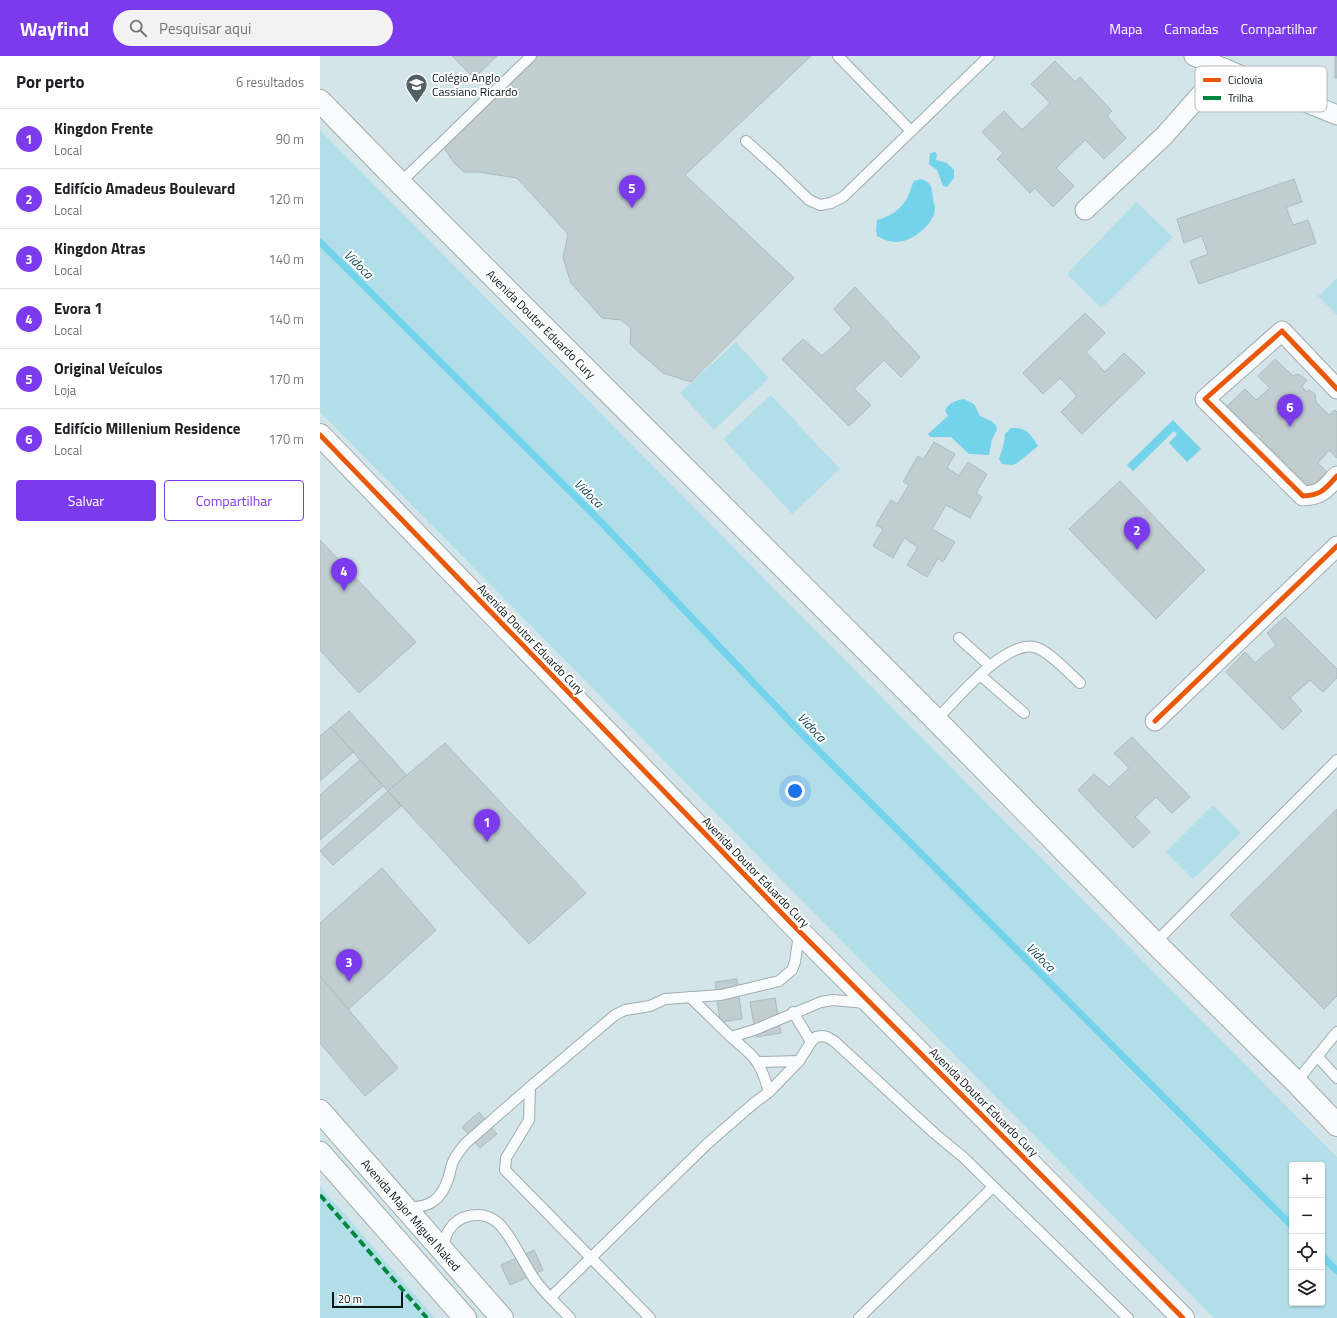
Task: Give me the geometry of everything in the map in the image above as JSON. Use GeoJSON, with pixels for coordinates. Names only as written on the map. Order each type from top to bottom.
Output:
{"type":"FeatureCollection","features":[{"type":"Feature","properties":{"kind":"main road","name":"Avenida Doutor Eduardo Cury"},"geometry":{"type":"LineString","coordinates":[[320,101],[936,720],[1155,943],[1296,1082],[1337,1125]]}},
{"type":"Feature","properties":{"kind":"main road","name":"Avenida Doutor Eduardo Cury"},"geometry":{"type":"LineString","coordinates":[[320,435],[795,927],[1183,1318]]}},
{"type":"Feature","properties":{"kind":"main road","name":"Avenida Major Miguel Naked"},"geometry":{"type":"LineString","coordinates":[[320,1111],[502,1318]]}},
{"type":"Feature","properties":{"kind":"main road"},"geometry":{"type":"LineString","coordinates":[[320,1153],[465,1318]]}},
{"type":"Feature","properties":{"kind":"street"},"geometry":{"type":"LineString","coordinates":[[1194,56],[1219,66]]}},
{"type":"Feature","properties":{"kind":"street"},"geometry":{"type":"LineString","coordinates":[[1085,210],[1164,136],[1195,101]]}},
{"type":"Feature","properties":{"kind":"street"},"geometry":{"type":"LineString","coordinates":[[1327,111],[1337,115]]}},
{"type":"Feature","properties":{"kind":"street"},"geometry":{"type":"LineString","coordinates":[[1337,389],[1282,331],[1205,399],[1303,496],[1314,496],[1322,492],[1337,476]]}},
{"type":"Feature","properties":{"kind":"street"},"geometry":{"type":"LineString","coordinates":[[1155,721],[1337,546]]}},
{"type":"Feature","properties":{"kind":"lane"},"geometry":{"type":"LineString","coordinates":[[400,183],[531,56]]}},
{"type":"Feature","properties":{"kind":"lane"},"geometry":{"type":"LineString","coordinates":[[838,56],[911,131]]}},
{"type":"Feature","properties":{"kind":"lane"},"geometry":{"type":"LineString","coordinates":[[746,142],[809,200],[820,205],[831,204],[843,197],[989,56]]}},
{"type":"Feature","properties":{"kind":"lane"},"geometry":{"type":"LineString","coordinates":[[959,638],[990,666]]}},
{"type":"Feature","properties":{"kind":"lane"},"geometry":{"type":"LineString","coordinates":[[936,720],[990,666],[1011,652],[1023,647],[1035,647],[1046,653],[1080,683]]}},
{"type":"Feature","properties":{"kind":"lane"},"geometry":{"type":"LineString","coordinates":[[980,675],[1024,713]]}},
{"type":"Feature","properties":{"kind":"lane"},"geometry":{"type":"LineString","coordinates":[[1155,943],[1337,760]]}},
{"type":"Feature","properties":{"kind":"lane"},"geometry":{"type":"LineString","coordinates":[[403,1207],[419,1207],[428,1205],[435,1201],[442,1192],[457,1154],[466,1143],[555,1065],[616,1015],[625,1010],[643,1007],[666,1000],[726,994],[779,981],[792,970],[795,962],[798,941],[795,927]]}},
{"type":"Feature","properties":{"kind":"lane"},"geometry":{"type":"LineString","coordinates":[[690,997],[757,1062],[769,1092]]}},
{"type":"Feature","properties":{"kind":"lane"},"geometry":{"type":"LineString","coordinates":[[731,1037],[754,1030],[793,1012],[820,1002],[832,1000],[871,1003]]}},
{"type":"Feature","properties":{"kind":"lane"},"geometry":{"type":"LineString","coordinates":[[793,1012],[811,1042]]}},
{"type":"Feature","properties":{"kind":"lane"},"geometry":{"type":"LineString","coordinates":[[1296,1082],[1337,1032]]}},
{"type":"Feature","properties":{"kind":"lane"},"geometry":{"type":"LineString","coordinates":[[550,1297],[707,1144],[769,1092],[799,1061],[811,1042],[816,1037],[822,1036],[834,1041],[934,1133],[963,1157],[1128,1318]]}},
{"type":"Feature","properties":{"kind":"lane"},"geometry":{"type":"LineString","coordinates":[[1317,1056],[1337,1078]]}},
{"type":"Feature","properties":{"kind":"lane"},"geometry":{"type":"LineString","coordinates":[[757,1062],[799,1061]]}},
{"type":"Feature","properties":{"kind":"lane"},"geometry":{"type":"LineString","coordinates":[[530,1087],[529,1120],[506,1158],[505,1170],[650,1318]]}},
{"type":"Feature","properties":{"kind":"lane"},"geometry":{"type":"LineString","coordinates":[[859,1318],[993,1187]]}},
{"type":"Feature","properties":{"kind":"lane"},"geometry":{"type":"LineString","coordinates":[[443,1251],[444,1239],[449,1230],[457,1221],[469,1215],[484,1215],[496,1221],[505,1232],[536,1281],[570,1318]]}},
{"type":"Feature","properties":{"kind":"shaded area"},"geometry":{"type":"Polygon","coordinates":[[[320,130],[1337,1157],[1337,1318],[1214,1318],[320,412],[320,130]]]}},
{"type":"Feature","properties":{"kind":"shaded area"},"geometry":{"type":"Polygon","coordinates":[[[1136,202],[1173,237],[1102,308],[1067,274],[1136,202]]]}},
{"type":"Feature","properties":{"kind":"shaded area"},"geometry":{"type":"Polygon","coordinates":[[[1337,278],[1337,315],[1318,296],[1337,278]]]}},
{"type":"Feature","properties":{"kind":"shaded area"},"geometry":{"type":"Polygon","coordinates":[[[736,342],[769,378],[714,430],[680,393],[736,342]]]}},
{"type":"Feature","properties":{"kind":"shaded area"},"geometry":{"type":"Polygon","coordinates":[[[771,395],[840,469],[792,514],[723,439],[771,395]]]}},
{"type":"Feature","properties":{"kind":"shaded area"},"geometry":{"type":"Polygon","coordinates":[[[1213,805],[1241,833],[1193,879],[1166,852],[1213,805]]]}},
{"type":"Feature","properties":{"kind":"shaded area"},"geometry":{"type":"Polygon","coordinates":[[[320,1186],[435,1318],[320,1318],[320,1186]]]}},
{"type":"Feature","properties":{"kind":"water"},"geometry":{"type":"Polygon","coordinates":[[[935,152],[937,154],[936,160],[947,163],[954,170],[954,178],[947,187],[943,186],[937,170],[929,164],[930,153],[935,152]]]}},
{"type":"Feature","properties":{"kind":"water"},"geometry":{"type":"Polygon","coordinates":[[[921,179],[925,180],[931,186],[935,207],[934,214],[927,226],[915,236],[901,241],[890,241],[877,236],[877,220],[890,215],[901,207],[907,198],[914,181],[921,179]]]}},
{"type":"Feature","properties":{"kind":"water"},"geometry":{"type":"Polygon","coordinates":[[[964,399],[974,404],[980,416],[996,425],[997,430],[992,439],[989,455],[969,454],[951,437],[930,437],[928,434],[948,416],[945,411],[950,404],[964,399]]]}},
{"type":"Feature","properties":{"kind":"water"},"geometry":{"type":"Polygon","coordinates":[[[1173,420],[1201,449],[1187,462],[1169,443],[1177,434],[1174,431],[1133,471],[1127,465],[1173,420]]]}},
{"type":"Feature","properties":{"kind":"water"},"geometry":{"type":"Polygon","coordinates":[[[1011,428],[1024,430],[1027,432],[1038,446],[1016,464],[1002,464],[999,459],[1005,434],[1011,428]]]}},
{"type":"Feature","properties":{"kind":"building","name":"Colégio Anglo Cassiano Ricardo"},"geometry":{"type":"Polygon","coordinates":[[[452,56],[497,56],[474,78],[452,56]]]}},
{"type":"Feature","properties":{"kind":"building"},"geometry":{"type":"Polygon","coordinates":[[[537,56],[811,56],[685,175],[794,278],[691,382],[663,373],[630,344],[631,328],[621,320],[602,318],[571,283],[563,258],[568,234],[517,178],[478,172],[464,172],[455,164],[444,148],[537,56]]]}},
{"type":"Feature","properties":{"kind":"building"},"geometry":{"type":"Polygon","coordinates":[[[1335,56],[1337,56],[1337,78],[1335,78],[1335,56]]]}},
{"type":"Feature","properties":{"kind":"building"},"geometry":{"type":"Polygon","coordinates":[[[1055,61],[1075,82],[1080,77],[1112,111],[1107,116],[1126,138],[1104,159],[1085,140],[1056,168],[1074,186],[1053,207],[1035,188],[1030,193],[997,159],[1003,153],[982,132],[1004,111],[1022,130],[1050,103],[1031,84],[1055,61]]]}},
{"type":"Feature","properties":{"kind":"building"},"geometry":{"type":"Polygon","coordinates":[[[1294,179],[1302,202],[1286,207],[1293,225],[1308,220],[1316,243],[1199,284],[1190,261],[1208,254],[1202,236],[1184,243],[1177,219],[1294,179]]]}},
{"type":"Feature","properties":{"kind":"building"},"geometry":{"type":"Polygon","coordinates":[[[855,287],[920,357],[901,377],[884,360],[854,389],[871,405],[849,426],[782,359],[803,339],[822,356],[852,329],[834,309],[855,287]]]}},
{"type":"Feature","properties":{"kind":"building"},"geometry":{"type":"Polygon","coordinates":[[[1085,313],[1105,333],[1086,352],[1105,372],[1124,353],[1145,373],[1082,434],[1061,412],[1077,396],[1060,378],[1043,394],[1023,373],[1085,313]]]}},
{"type":"Feature","properties":{"kind":"building"},"geometry":{"type":"Polygon","coordinates":[[[1275,359],[1293,376],[1298,374],[1307,380],[1302,386],[1306,392],[1309,390],[1315,394],[1316,402],[1329,415],[1335,410],[1337,412],[1337,458],[1329,450],[1318,463],[1327,472],[1310,492],[1293,472],[1285,475],[1276,468],[1283,460],[1270,448],[1264,448],[1258,443],[1262,436],[1255,432],[1252,437],[1226,407],[1245,389],[1256,400],[1270,388],[1258,376],[1275,359]]]}},
{"type":"Feature","properties":{"kind":"building"},"geometry":{"type":"Polygon","coordinates":[[[934,442],[955,454],[947,468],[959,476],[968,462],[987,474],[976,493],[982,497],[970,518],[946,505],[932,529],[955,542],[943,562],[938,558],[927,577],[907,565],[918,547],[904,538],[893,558],[873,546],[883,529],[876,525],[891,500],[897,504],[909,485],[903,482],[918,456],[923,460],[934,442]]]}},
{"type":"Feature","properties":{"kind":"building"},"geometry":{"type":"Polygon","coordinates":[[[1120,481],[1205,570],[1156,619],[1069,529],[1120,481]]]}},
{"type":"Feature","properties":{"kind":"building"},"geometry":{"type":"Polygon","coordinates":[[[320,540],[416,642],[359,693],[320,650],[320,540]]]}},
{"type":"Feature","properties":{"kind":"building"},"geometry":{"type":"Polygon","coordinates":[[[1285,617],[1337,669],[1337,678],[1323,692],[1310,680],[1290,698],[1302,711],[1283,730],[1226,672],[1245,652],[1255,663],[1276,645],[1267,633],[1285,617]]]}},
{"type":"Feature","properties":{"kind":"building"},"geometry":{"type":"Polygon","coordinates":[[[349,711],[420,790],[401,806],[331,727],[349,711]]]}},
{"type":"Feature","properties":{"kind":"building"},"geometry":{"type":"Polygon","coordinates":[[[331,727],[353,752],[320,781],[320,736],[331,727]]]}},
{"type":"Feature","properties":{"kind":"building"},"geometry":{"type":"Polygon","coordinates":[[[1132,737],[1190,797],[1172,813],[1156,797],[1135,817],[1150,832],[1133,848],[1078,790],[1094,774],[1109,787],[1129,768],[1114,753],[1132,737]]]}},
{"type":"Feature","properties":{"kind":"building"},"geometry":{"type":"Polygon","coordinates":[[[445,743],[586,893],[529,944],[388,791],[445,743]]]}},
{"type":"Feature","properties":{"kind":"building"},"geometry":{"type":"Polygon","coordinates":[[[360,760],[383,786],[320,840],[320,795],[360,760]]]}},
{"type":"Feature","properties":{"kind":"building"},"geometry":{"type":"Polygon","coordinates":[[[388,791],[401,806],[333,865],[320,851],[388,791]]]}},
{"type":"Feature","properties":{"kind":"building"},"geometry":{"type":"Polygon","coordinates":[[[1337,809],[1337,996],[1324,1009],[1230,915],[1337,809]]]}},
{"type":"Feature","properties":{"kind":"building"},"geometry":{"type":"Polygon","coordinates":[[[382,868],[436,930],[320,1035],[320,923],[382,868]]]}},
{"type":"Feature","properties":{"kind":"building"},"geometry":{"type":"Polygon","coordinates":[[[320,976],[398,1068],[365,1096],[320,1043],[320,976]]]}},
{"type":"Feature","properties":{"kind":"building"},"geometry":{"type":"Polygon","coordinates":[[[737,979],[742,1019],[720,1022],[715,982],[737,979]]]}},
{"type":"Feature","properties":{"kind":"building"},"geometry":{"type":"Polygon","coordinates":[[[775,998],[781,1033],[756,1037],[750,1002],[775,998]]]}},
{"type":"Feature","properties":{"kind":"building"},"geometry":{"type":"Polygon","coordinates":[[[479,1112],[497,1134],[480,1148],[462,1127],[479,1112]]]}},
{"type":"Feature","properties":{"kind":"building"},"geometry":{"type":"Polygon","coordinates":[[[534,1250],[543,1270],[510,1285],[501,1265],[534,1250]]]}},
{"type":"Feature","properties":{"kind":"waterway","name":"Vidoca"},"geometry":{"type":"LineString","coordinates":[[320,242],[602,523],[803,735],[1289,1223]]}},
{"type":"Feature","properties":{"kind":"waterway","name":"Vidoca"},"geometry":{"type":"LineString","coordinates":[[1325,1259],[1337,1271]]}},
{"type":"Feature","properties":{"kind":"marked path"},"geometry":{"type":"LineString","coordinates":[[320,1195],[427,1318]]}},
{"type":"Feature","properties":{"kind":"cycle path"},"geometry":{"type":"LineString","coordinates":[[1337,389],[1282,331],[1205,399],[1303,496],[1319,493],[1337,476]]}},
{"type":"Feature","properties":{"kind":"cycle path"},"geometry":{"type":"LineString","coordinates":[[320,435],[795,927],[1183,1318]]}},
{"type":"Feature","properties":{"kind":"cycle path"},"geometry":{"type":"LineString","coordinates":[[1155,721],[1337,546]]}},
{"type":"Feature","properties":{"kind":"place","name":"Colégio Anglo Cassiano Ricardo"},"geometry":{"type":"Point","coordinates":[417,104]}},
{"type":"Feature","properties":{"kind":"place","name":"Original Veículos"},"geometry":{"type":"Point","coordinates":[632,208]}},
{"type":"Feature","properties":{"kind":"place","name":"Edifício Millenium Residence"},"geometry":{"type":"Point","coordinates":[1290,427]}},
{"type":"Feature","properties":{"kind":"place","name":"Edifício Amadeus Boulevard"},"geometry":{"type":"Point","coordinates":[1137,550]}},
{"type":"Feature","properties":{"kind":"place","name":"Evora 1"},"geometry":{"type":"Point","coordinates":[344,591]}},
{"type":"Feature","properties":{"kind":"place","name":"Kingdon Frente"},"geometry":{"type":"Point","coordinates":[487,842]}},
{"type":"Feature","properties":{"kind":"place","name":"Kingdon Atras"},"geometry":{"type":"Point","coordinates":[349,982]}}]}
